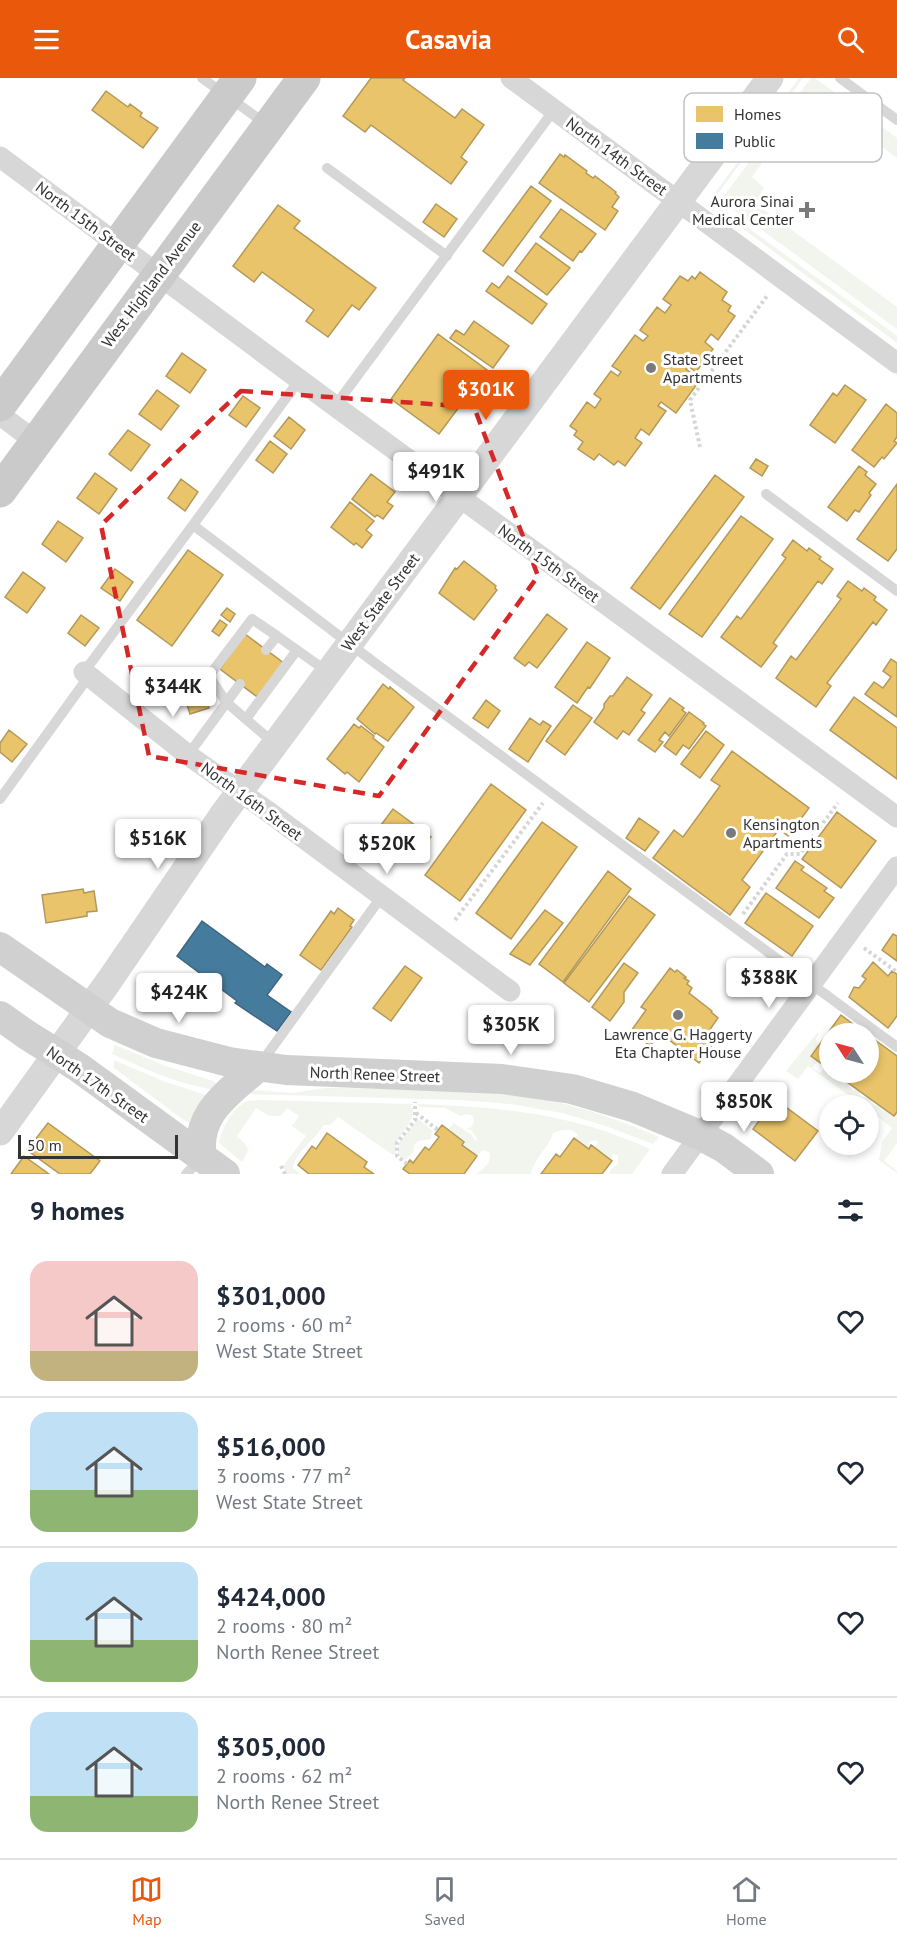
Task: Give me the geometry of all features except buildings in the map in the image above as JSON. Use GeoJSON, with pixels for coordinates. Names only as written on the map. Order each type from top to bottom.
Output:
{"type":"FeatureCollection","features":[{"type":"Feature","properties":{"kind":"main road","name":"West Highland Avenue"},"geometry":{"type":"LineString","coordinates":[[0,491],[304,78]]}},
{"type":"Feature","properties":{"kind":"main road"},"geometry":{"type":"LineString","coordinates":[[0,405],[117,244],[223,84]]}},
{"type":"Feature","properties":{"kind":"main road"},"geometry":{"type":"LineString","coordinates":[[0,946],[89,1008]]}},
{"type":"Feature","properties":{"kind":"main road","name":"North Renee Street"},"geometry":{"type":"LineString","coordinates":[[89,1008],[124,1030],[156,1043],[229,1062],[303,1071],[473,1077],[540,1083],[572,1089],[622,1104],[700,1135]]}},
{"type":"Feature","properties":{"kind":"main road","name":"North 17th Street"},"geometry":{"type":"LineString","coordinates":[[0,1016],[78,1067],[204,1169]]}},
{"type":"Feature","properties":{"kind":"main road"},"geometry":{"type":"LineString","coordinates":[[204,1169],[200,1145],[201,1134],[210,1113],[259,1066]]}},
{"type":"Feature","properties":{"kind":"main road"},"geometry":{"type":"LineString","coordinates":[[700,1135],[724,1148],[759,1174]]}},
{"type":"Feature","properties":{"kind":"street","name":"North 14th Street"},"geometry":{"type":"LineString","coordinates":[[511,78],[897,363]]}},
{"type":"Feature","properties":{"kind":"street","name":"West State Street"},"geometry":{"type":"LineString","coordinates":[[759,93],[770,78]]}},
{"type":"Feature","properties":{"kind":"street","name":"North 15th Street"},"geometry":{"type":"LineString","coordinates":[[0,157],[897,818]]}},
{"type":"Feature","properties":{"kind":"street","name":"West State Street"},"geometry":{"type":"LineString","coordinates":[[0,1132],[240,792],[706,162]]}},
{"type":"Feature","properties":{"kind":"street"},"geometry":{"type":"LineString","coordinates":[[0,415],[35,441]]}},
{"type":"Feature","properties":{"kind":"street","name":"North 16th Street"},"geometry":{"type":"LineString","coordinates":[[87,674],[188,754],[510,991]]}},
{"type":"Feature","properties":{"kind":"street"},"geometry":{"type":"LineString","coordinates":[[672,1174],[897,867]]}},
{"type":"Feature","properties":{"kind":"lane"},"geometry":{"type":"LineString","coordinates":[[840,78],[860,93]]}},
{"type":"Feature","properties":{"kind":"lane"},"geometry":{"type":"LineString","coordinates":[[223,84],[268,126]]}},
{"type":"Feature","properties":{"kind":"lane"},"geometry":{"type":"LineString","coordinates":[[882,109],[897,120]]}},
{"type":"Feature","properties":{"kind":"lane"},"geometry":{"type":"LineString","coordinates":[[335,406],[554,110]]}},
{"type":"Feature","properties":{"kind":"lane"},"geometry":{"type":"LineString","coordinates":[[327,168],[447,256]]}},
{"type":"Feature","properties":{"kind":"lane"},"geometry":{"type":"LineString","coordinates":[[0,799],[193,525],[300,379]]}},
{"type":"Feature","properties":{"kind":"lane"},"geometry":{"type":"LineString","coordinates":[[765,494],[897,591]]}},
{"type":"Feature","properties":{"kind":"lane"},"geometry":{"type":"LineString","coordinates":[[193,525],[551,793],[897,1047]]}},
{"type":"Feature","properties":{"kind":"lane"},"geometry":{"type":"LineString","coordinates":[[276,744],[226,702],[209,676],[252,619],[328,672]]}},
{"type":"Feature","properties":{"kind":"lane"},"geometry":{"type":"LineString","coordinates":[[266,650],[277,636]]}},
{"type":"Feature","properties":{"kind":"lane"},"geometry":{"type":"LineString","coordinates":[[246,719],[297,650]]}},
{"type":"Feature","properties":{"kind":"lane"},"geometry":{"type":"LineString","coordinates":[[188,754],[240,684]]}},
{"type":"Feature","properties":{"kind":"lane"},"geometry":{"type":"LineString","coordinates":[[259,1066],[382,896]]}},
{"type":"Feature","properties":{"kind":"path"},"geometry":{"type":"LineString","coordinates":[[700,447],[688,399],[767,296]]}},
{"type":"Feature","properties":{"kind":"path"},"geometry":{"type":"LineString","coordinates":[[455,920],[551,793]]}},
{"type":"Feature","properties":{"kind":"path"},"geometry":{"type":"LineString","coordinates":[[734,927],[787,854],[800,854],[838,803]]}},
{"type":"Feature","properties":{"kind":"path"},"geometry":{"type":"LineString","coordinates":[[864,948],[897,972]]}},
{"type":"Feature","properties":{"kind":"path"},"geometry":{"type":"LineString","coordinates":[[763,1116],[774,1099]]}},
{"type":"Feature","properties":{"kind":"path"},"geometry":{"type":"LineString","coordinates":[[407,1164],[396,1156],[397,1143],[415,1120],[416,1102]]}},
{"type":"Feature","properties":{"kind":"path"},"geometry":{"type":"LineString","coordinates":[[415,1113],[438,1130]]}},
{"type":"Feature","properties":{"kind":"path"},"geometry":{"type":"LineString","coordinates":[[281,1166],[285,1174]]}},
{"type":"Feature","properties":{"kind":"highlighted area"},"geometry":{"type":"Polygon","coordinates":[[[241,391],[474,407],[538,576],[379,796],[149,756],[101,525],[241,391]]]}},
{"type":"Feature","properties":{"kind":"shaded area"},"geometry":{"type":"Polygon","coordinates":[[[799,78],[803,78],[792,93],[788,93],[799,78]]]}},
{"type":"Feature","properties":{"kind":"shaded area"},"geometry":{"type":"Polygon","coordinates":[[[811,78],[815,78],[836,93],[800,93],[811,78]]]}},
{"type":"Feature","properties":{"kind":"shaded area"},"geometry":{"type":"Polygon","coordinates":[[[882,127],[897,138],[897,158],[882,147],[882,127]]]}},
{"type":"Feature","properties":{"kind":"shaded area"},"geometry":{"type":"Polygon","coordinates":[[[738,162],[741,162],[717,195],[715,193],[738,162]]]}},
{"type":"Feature","properties":{"kind":"shaded area"},"geometry":{"type":"Polygon","coordinates":[[[749,162],[763,162],[752,177],[764,188],[755,203],[897,307],[897,329],[721,200],[749,162]]]}},
{"type":"Feature","properties":{"kind":"shaded area"},"geometry":{"type":"Polygon","coordinates":[[[717,205],[897,336],[897,343],[715,208],[717,205]]]}},
{"type":"Feature","properties":{"kind":"shaded area"},"geometry":{"type":"Polygon","coordinates":[[[817,1033],[819,1034],[816,1039],[818,1045],[810,1055],[818,1061],[812,1068],[819,1074],[808,1066],[798,1079],[786,1071],[817,1033]]]}},
{"type":"Feature","properties":{"kind":"shaded area"},"geometry":{"type":"Polygon","coordinates":[[[115,1045],[217,1084],[214,1090],[162,1075],[112,1054],[115,1045]]]}},
{"type":"Feature","properties":{"kind":"shaded area"},"geometry":{"type":"Polygon","coordinates":[[[114,1060],[163,1081],[209,1096],[193,1124],[185,1121],[114,1068],[114,1060]]]}},
{"type":"Feature","properties":{"kind":"shaded area"},"geometry":{"type":"Polygon","coordinates":[[[832,1083],[848,1083],[849,1087],[854,1091],[856,1089],[860,1092],[860,1095],[848,1095],[832,1083]]]}},
{"type":"Feature","properties":{"kind":"shaded area"},"geometry":{"type":"Polygon","coordinates":[[[325,1088],[457,1090],[510,1094],[568,1105],[659,1137],[653,1144],[603,1125],[562,1113],[511,1104],[461,1100],[245,1094],[254,1090],[293,1093],[325,1088]]]}},
{"type":"Feature","properties":{"kind":"shaded area"},"geometry":{"type":"Polygon","coordinates":[[[248,1101],[413,1104],[410,1108],[413,1108],[410,1122],[398,1140],[395,1154],[393,1155],[338,1117],[330,1125],[323,1125],[298,1157],[293,1168],[300,1174],[287,1174],[283,1166],[306,1136],[292,1126],[299,1116],[287,1108],[281,1116],[269,1116],[256,1108],[237,1136],[247,1146],[248,1151],[242,1162],[219,1143],[233,1113],[248,1101]]]}},
{"type":"Feature","properties":{"kind":"shaded area"},"geometry":{"type":"Polygon","coordinates":[[[417,1104],[478,1107],[536,1114],[592,1127],[650,1149],[632,1174],[609,1174],[611,1169],[618,1164],[618,1155],[612,1154],[612,1161],[593,1147],[598,1143],[596,1140],[589,1142],[588,1144],[591,1145],[589,1149],[574,1138],[578,1135],[575,1132],[563,1130],[553,1133],[531,1174],[477,1174],[489,1162],[489,1152],[483,1150],[477,1156],[462,1145],[464,1141],[447,1129],[453,1125],[452,1122],[471,1134],[476,1142],[477,1139],[472,1131],[466,1128],[470,1128],[473,1123],[472,1115],[461,1116],[445,1108],[420,1107],[417,1104]]]}},
{"type":"Feature","properties":{"kind":"shaded area"},"geometry":{"type":"Polygon","coordinates":[[[879,1106],[893,1116],[897,1112],[897,1143],[884,1161],[897,1173],[879,1160],[882,1142],[892,1128],[879,1118],[879,1106]]]}},
{"type":"Feature","properties":{"kind":"shaded area"},"geometry":{"type":"Polygon","coordinates":[[[416,1117],[432,1130],[431,1139],[418,1141],[414,1146],[414,1151],[405,1160],[398,1155],[399,1143],[416,1121],[416,1117]]]}},
{"type":"Feature","properties":{"kind":"place","name":"Aurora Sinai Medical Center"},"geometry":{"type":"Point","coordinates":[807,210]}},
{"type":"Feature","properties":{"kind":"place","name":"State Street Apartments"},"geometry":{"type":"Point","coordinates":[651,368]}},
{"type":"Feature","properties":{"kind":"place","name":"Kensington Apartments"},"geometry":{"type":"Point","coordinates":[731,833]}},
{"type":"Feature","properties":{"kind":"place","name":"Lawrence G. Haggerty Eta Chapter House"},"geometry":{"type":"Point","coordinates":[678,1015]}}]}
